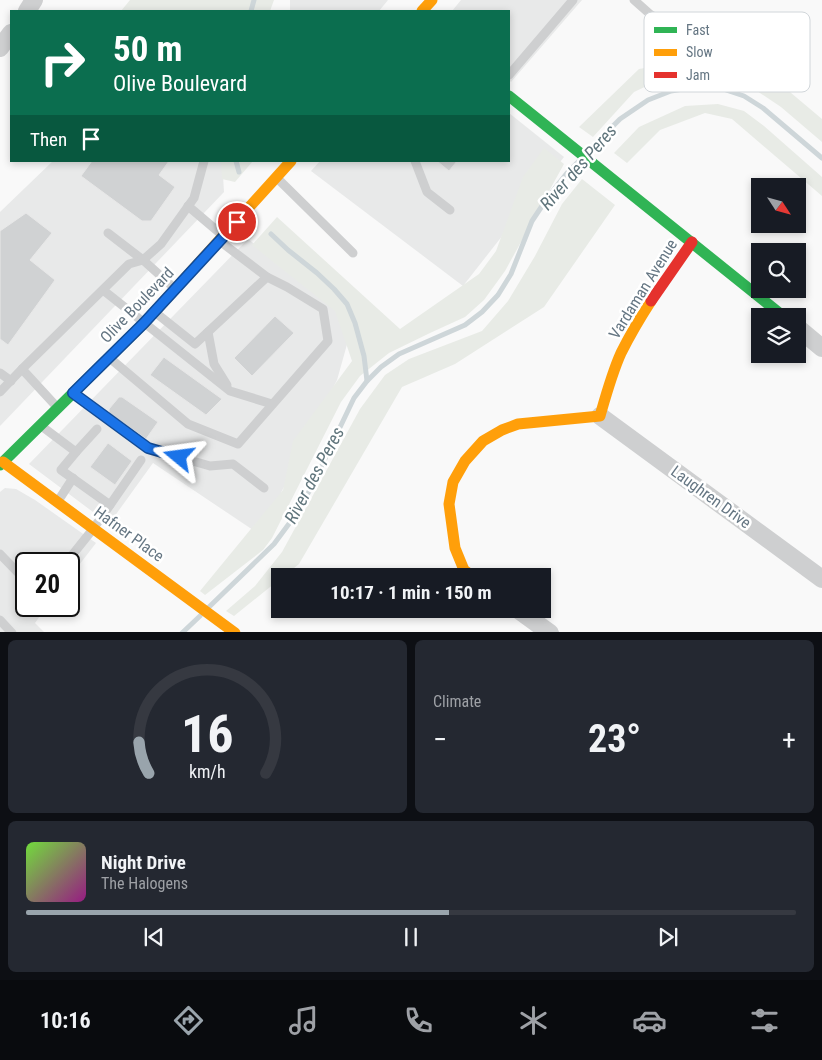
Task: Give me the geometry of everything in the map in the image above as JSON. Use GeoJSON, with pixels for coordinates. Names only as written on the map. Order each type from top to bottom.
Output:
{"type":"FeatureCollection","features":[{"type":"Feature","properties":{"kind":"street"},"geometry":{"type":"LineString","coordinates":[[423,10],[432,0]]}},
{"type":"Feature","properties":{"kind":"street"},"geometry":{"type":"LineString","coordinates":[[0,48],[10,34]]}},
{"type":"Feature","properties":{"kind":"street"},"geometry":{"type":"LineString","coordinates":[[510,97],[773,308]]}},
{"type":"Feature","properties":{"kind":"street","name":"Olive Boulevard"},"geometry":{"type":"LineString","coordinates":[[1,464],[144,323],[290,162]]}},
{"type":"Feature","properties":{"kind":"street","name":"Vardaman Avenue"},"geometry":{"type":"LineString","coordinates":[[600,416],[609,384],[626,344],[649,303],[692,242]]}},
{"type":"Feature","properties":{"kind":"street"},"geometry":{"type":"LineString","coordinates":[[806,335],[822,348]]}},
{"type":"Feature","properties":{"kind":"street"},"geometry":{"type":"LineString","coordinates":[[465,568],[455,548],[449,504],[453,482],[465,462],[483,441],[502,430],[518,424],[600,416]]}},
{"type":"Feature","properties":{"kind":"street","name":"Laughren Drive"},"geometry":{"type":"LineString","coordinates":[[600,416],[822,579]]}},
{"type":"Feature","properties":{"kind":"street","name":"Hafner Place"},"geometry":{"type":"LineString","coordinates":[[1,464],[57,502],[232,630]]}},
{"type":"Feature","properties":{"kind":"street"},"geometry":{"type":"LineString","coordinates":[[530,618],[550,632]]}},
{"type":"Feature","properties":{"kind":"lane"},"geometry":{"type":"LineString","coordinates":[[510,74],[573,0]]}},
{"type":"Feature","properties":{"kind":"lane"},"geometry":{"type":"LineString","coordinates":[[634,0],[648,12]]}},
{"type":"Feature","properties":{"kind":"lane"},"geometry":{"type":"LineString","coordinates":[[0,392],[129,264],[143,260],[161,244],[194,198],[204,162]]}},
{"type":"Feature","properties":{"kind":"lane"},"geometry":{"type":"LineString","coordinates":[[414,162],[427,192],[450,210]]}},
{"type":"Feature","properties":{"kind":"lane"},"geometry":{"type":"LineString","coordinates":[[277,178],[353,253]]}},
{"type":"Feature","properties":{"kind":"lane"},"geometry":{"type":"LineString","coordinates":[[109,358],[188,424],[238,444],[328,341],[323,309],[287,286],[267,278],[188,206]]}},
{"type":"Feature","properties":{"kind":"lane"},"geometry":{"type":"LineString","coordinates":[[108,233],[143,260],[175,289]]}},
{"type":"Feature","properties":{"kind":"lane"},"geometry":{"type":"LineString","coordinates":[[154,312],[195,344],[267,278]]}},
{"type":"Feature","properties":{"kind":"lane"},"geometry":{"type":"LineString","coordinates":[[103,290],[230,391],[272,404]]}},
{"type":"Feature","properties":{"kind":"lane"},"geometry":{"type":"LineString","coordinates":[[208,332],[214,364],[230,391]]}},
{"type":"Feature","properties":{"kind":"lane"},"geometry":{"type":"LineString","coordinates":[[22,369],[58,408]]}},
{"type":"Feature","properties":{"kind":"lane"},"geometry":{"type":"LineString","coordinates":[[0,373],[11,381]]}},
{"type":"Feature","properties":{"kind":"lane"},"geometry":{"type":"LineString","coordinates":[[73,393],[148,448],[210,466],[233,464],[264,488]]}},
{"type":"Feature","properties":{"kind":"lane"},"geometry":{"type":"LineString","coordinates":[[40,425],[76,452]]}},
{"type":"Feature","properties":{"kind":"lane"},"geometry":{"type":"LineString","coordinates":[[97,429],[62,470],[110,505]]}},
{"type":"Feature","properties":{"kind":"lane"},"geometry":{"type":"LineString","coordinates":[[75,552],[141,460]]}},
{"type":"Feature","properties":{"kind":"lane"},"geometry":{"type":"LineString","coordinates":[[57,502],[73,478]]}},
{"type":"Feature","properties":{"kind":"lane"},"geometry":{"type":"LineString","coordinates":[[0,554],[15,570]]}},
{"type":"Feature","properties":{"kind":"lane"},"geometry":{"type":"LineString","coordinates":[[0,620],[12,632]]}},
{"type":"Feature","properties":{"kind":"shaded area"},"geometry":{"type":"Polygon","coordinates":[[[130,0],[274,0],[270,10],[122,10],[130,0]]]}},
{"type":"Feature","properties":{"kind":"shaded area"},"geometry":{"type":"Polygon","coordinates":[[[290,0],[388,0],[380,10],[290,10],[290,0]]]}},
{"type":"Feature","properties":{"kind":"shaded area"},"geometry":{"type":"Polygon","coordinates":[[[461,0],[582,0],[511,82],[510,10],[453,10],[461,0]]]}},
{"type":"Feature","properties":{"kind":"shaded area"},"geometry":{"type":"Polygon","coordinates":[[[644,68],[644,87],[634,92],[593,137],[579,127],[639,69],[644,68]]]}},
{"type":"Feature","properties":{"kind":"shaded area"},"geometry":{"type":"Polygon","coordinates":[[[758,92],[790,92],[822,119],[822,142],[781,107],[758,92]]]}},
{"type":"Feature","properties":{"kind":"shaded area"},"geometry":{"type":"Polygon","coordinates":[[[718,104],[744,111],[822,177],[822,196],[806,182],[806,178],[801,178],[732,119],[705,113],[660,130],[627,163],[614,153],[639,127],[685,106],[718,104]]]}},
{"type":"Feature","properties":{"kind":"shaded area"},"geometry":{"type":"Polygon","coordinates":[[[510,114],[564,157],[463,286],[311,171],[319,162],[510,162],[510,114]]]}},
{"type":"Feature","properties":{"kind":"shaded area"},"geometry":{"type":"Polygon","coordinates":[[[544,148],[564,164],[505,271],[484,300],[465,317],[389,353],[360,376],[341,402],[272,538],[263,550],[205,595],[200,591],[283,490],[293,441],[352,361],[335,311],[252,245],[277,217],[400,329],[479,274],[496,251],[523,177],[544,148]]]}},
{"type":"Feature","properties":{"kind":"shaded area"},"geometry":{"type":"Polygon","coordinates":[[[52,162],[222,162],[224,192],[0,426],[0,212],[52,162]]]}},
{"type":"Feature","properties":{"kind":"shaded area"},"geometry":{"type":"Polygon","coordinates":[[[221,162],[252,162],[235,182],[222,179],[221,162]]]}},
{"type":"Feature","properties":{"kind":"shaded area"},"geometry":{"type":"Polygon","coordinates":[[[582,179],[615,205],[544,307],[455,364],[402,387],[299,564],[294,568],[271,568],[271,586],[234,616],[226,611],[255,586],[282,552],[360,409],[385,375],[409,359],[482,331],[508,301],[535,256],[562,204],[582,179]]]}},
{"type":"Feature","properties":{"kind":"shaded area"},"geometry":{"type":"Polygon","coordinates":[[[248,239],[337,308],[348,341],[337,380],[259,534],[153,463],[109,524],[29,464],[248,239]]]}},
{"type":"Feature","properties":{"kind":"shaded area"},"geometry":{"type":"Polygon","coordinates":[[[5,488],[16,489],[35,500],[96,543],[80,564],[80,552],[15,552],[15,617],[39,617],[35,623],[44,632],[0,632],[0,492],[5,488]]]}},
{"type":"Feature","properties":{"kind":"building"},"geometry":{"type":"Polygon","coordinates":[[[91,162],[168,162],[159,175],[175,187],[151,221],[142,221],[81,176],[91,162]]]}},
{"type":"Feature","properties":{"kind":"building"},"geometry":{"type":"Polygon","coordinates":[[[438,162],[456,162],[449,171],[438,162]]]}},
{"type":"Feature","properties":{"kind":"building"},"geometry":{"type":"Polygon","coordinates":[[[26,213],[52,233],[30,260],[55,280],[8,345],[0,339],[0,231],[26,213]]]}},
{"type":"Feature","properties":{"kind":"building"},"geometry":{"type":"Polygon","coordinates":[[[275,316],[294,333],[252,376],[234,358],[275,316]]]}},
{"type":"Feature","properties":{"kind":"building"},"geometry":{"type":"Polygon","coordinates":[[[164,357],[222,399],[206,415],[150,375],[164,357]]]}},
{"type":"Feature","properties":{"kind":"building"},"geometry":{"type":"Polygon","coordinates":[[[119,397],[122,397],[158,422],[146,439],[109,413],[109,409],[119,397]]]}},
{"type":"Feature","properties":{"kind":"building"},"geometry":{"type":"Polygon","coordinates":[[[108,443],[132,461],[115,485],[90,467],[108,443]]]}},
{"type":"Feature","properties":{"kind":"waterway"},"geometry":{"type":"LineString","coordinates":[[251,10],[254,0]]}},
{"type":"Feature","properties":{"kind":"waterway","name":"River des Peres"},"geometry":{"type":"LineString","coordinates":[[589,150],[620,119],[648,100],[668,92]]}},
{"type":"Feature","properties":{"kind":"waterway","name":"River des Peres"},"geometry":{"type":"LineString","coordinates":[[732,92],[744,96],[763,108],[822,158]]}},
{"type":"Feature","properties":{"kind":"waterway","name":"River des Peres"},"geometry":{"type":"LineString","coordinates":[[209,607],[274,544],[294,517],[311,488],[354,398],[367,381],[381,367],[399,354],[465,325],[482,312],[498,295],[511,274],[532,221],[548,197],[580,160]]}},
{"type":"Feature","properties":{"kind":"waterway"},"geometry":{"type":"LineString","coordinates":[[236,162],[239,172]]}},
{"type":"Feature","properties":{"kind":"waterway"},"geometry":{"type":"LineString","coordinates":[[271,234],[317,273],[347,304],[355,323],[364,356],[367,381]]}},
{"type":"Feature","properties":{"kind":"waterway","name":"River des Peres"},"geometry":{"type":"LineString","coordinates":[[183,632],[200,616]]}},
{"type":"Feature","properties":{"kind":"traffic: fast"},"geometry":{"type":"LineString","coordinates":[[510,97],[773,308]]}},
{"type":"Feature","properties":{"kind":"traffic: fast"},"geometry":{"type":"LineString","coordinates":[[0,465],[157,309]]}},
{"type":"Feature","properties":{"kind":"traffic: slow"},"geometry":{"type":"LineString","coordinates":[[423,10],[432,0]]}},
{"type":"Feature","properties":{"kind":"traffic: slow"},"geometry":{"type":"LineString","coordinates":[[157,309],[290,162]]}},
{"type":"Feature","properties":{"kind":"traffic: slow"},"geometry":{"type":"LineString","coordinates":[[463,568],[455,548],[449,504],[453,482],[465,461],[483,441],[502,430],[518,424],[600,416],[621,353],[651,301]]}},
{"type":"Feature","properties":{"kind":"traffic: slow"},"geometry":{"type":"LineString","coordinates":[[3,462],[234,632]]}},
{"type":"Feature","properties":{"kind":"traffic: jam"},"geometry":{"type":"LineString","coordinates":[[651,301],[692,242]]}},
{"type":"Feature","properties":{"kind":"route"},"geometry":{"type":"LineString","coordinates":[[179,457],[148,448],[73,393],[144,323],[237,222]]}}]}
